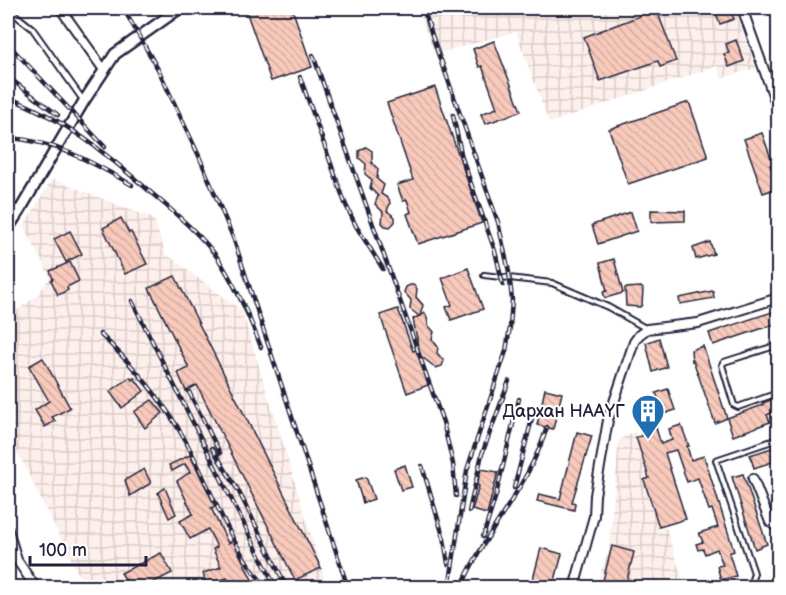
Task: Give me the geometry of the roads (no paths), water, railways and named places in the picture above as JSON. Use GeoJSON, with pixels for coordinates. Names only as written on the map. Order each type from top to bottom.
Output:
{"type":"FeatureCollection","features":[{"type":"Feature","properties":{"kind":"street"},"geometry":{"type":"LineString","coordinates":[[60,8],[104,70]]}},
{"type":"Feature","properties":{"kind":"street"},"geometry":{"type":"LineString","coordinates":[[8,228],[115,54],[180,8]]}},
{"type":"Feature","properties":{"kind":"street"},"geometry":{"type":"LineString","coordinates":[[742,8],[778,109]]}},
{"type":"Feature","properties":{"kind":"street"},"geometry":{"type":"LineString","coordinates":[[574,588],[594,516],[595,495],[608,420],[634,342],[647,329],[698,323],[778,298]]}},
{"type":"Feature","properties":{"kind":"street"},"geometry":{"type":"LineString","coordinates":[[753,479],[770,522],[778,525]]}},
{"type":"Feature","properties":{"kind":"street"},"geometry":{"type":"LineString","coordinates":[[8,530],[17,560],[36,588]]}},
{"type":"Feature","properties":{"kind":"lane"},"geometry":{"type":"LineString","coordinates":[[8,9],[32,28],[84,101]]}},
{"type":"Feature","properties":{"kind":"lane"},"geometry":{"type":"LineString","coordinates":[[8,204],[20,210]]}},
{"type":"Feature","properties":{"kind":"lane"},"geometry":{"type":"LineString","coordinates":[[484,274],[552,283],[608,307],[647,329]]}},
{"type":"Feature","properties":{"kind":"lane"},"geometry":{"type":"LineString","coordinates":[[778,345],[724,362],[722,365],[735,405],[738,407],[778,393]]}},
{"type":"Feature","properties":{"kind":"lane"},"geometry":{"type":"LineString","coordinates":[[742,588],[751,583],[754,573],[716,460],[778,439]]}},
{"type":"Feature","properties":{"kind":"railway"},"geometry":{"type":"LineString","coordinates":[[123,8],[159,71],[199,156],[234,240],[348,588]]}},
{"type":"Feature","properties":{"kind":"railway"},"geometry":{"type":"LineString","coordinates":[[423,8],[443,68]]}},
{"type":"Feature","properties":{"kind":"railway"},"geometry":{"type":"LineString","coordinates":[[8,44],[105,147]]}},
{"type":"Feature","properties":{"kind":"railway"},"geometry":{"type":"LineString","coordinates":[[313,55],[443,422],[453,464],[456,496]]}},
{"type":"Feature","properties":{"kind":"railway"},"geometry":{"type":"LineString","coordinates":[[441,60],[498,222],[509,272],[512,300],[506,351],[467,470],[449,588]]}},
{"type":"Feature","properties":{"kind":"railway"},"geometry":{"type":"LineString","coordinates":[[8,77],[58,115]]}},
{"type":"Feature","properties":{"kind":"railway"},"geometry":{"type":"LineString","coordinates":[[300,77],[345,203],[356,226],[383,269]]}},
{"type":"Feature","properties":{"kind":"railway"},"geometry":{"type":"LineString","coordinates":[[8,98],[29,106],[68,127],[104,153],[196,233],[217,257],[230,279],[261,347]]}},
{"type":"Feature","properties":{"kind":"railway"},"geometry":{"type":"LineString","coordinates":[[453,115],[462,158],[495,251],[503,285]]}},
{"type":"Feature","properties":{"kind":"railway"},"geometry":{"type":"LineString","coordinates":[[8,138],[41,143],[73,154],[132,185]]}},
{"type":"Feature","properties":{"kind":"railway"},"geometry":{"type":"LineString","coordinates":[[132,301],[276,588]]}},
{"type":"Feature","properties":{"kind":"railway"},"geometry":{"type":"LineString","coordinates":[[100,334],[136,371],[167,411],[195,459],[231,536],[267,588]]}},
{"type":"Feature","properties":{"kind":"railway"},"geometry":{"type":"LineString","coordinates":[[469,511],[482,454],[509,381]]}},
{"type":"Feature","properties":{"kind":"railway"},"geometry":{"type":"LineString","coordinates":[[189,392],[220,453]]}},
{"type":"Feature","properties":{"kind":"railway"},"geometry":{"type":"LineString","coordinates":[[483,537],[496,495],[519,399]]}},
{"type":"Feature","properties":{"kind":"railway"},"geometry":{"type":"LineString","coordinates":[[514,488],[533,415]]}},
{"type":"Feature","properties":{"kind":"railway"},"geometry":{"type":"LineString","coordinates":[[461,588],[482,547],[529,469],[547,427]]}},
{"type":"Feature","properties":{"kind":"railway"},"geometry":{"type":"LineString","coordinates":[[212,448],[238,490],[287,588]]}},
{"type":"Feature","properties":{"kind":"railway"},"geometry":{"type":"LineString","coordinates":[[422,466],[444,539],[448,564]]}},
{"type":"Feature","properties":{"kind":"place","name":"Дархан НААҮГ"},"geometry":{"type":"Point","coordinates":[648,440]}}]}
